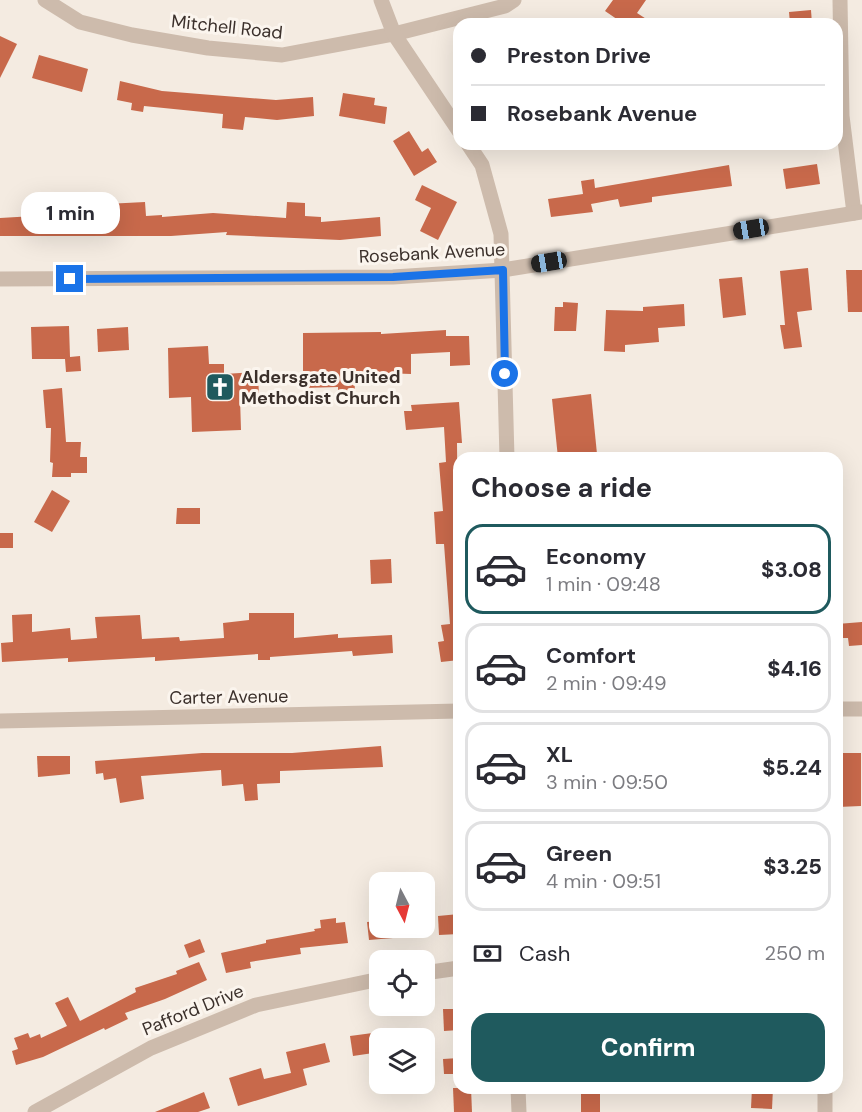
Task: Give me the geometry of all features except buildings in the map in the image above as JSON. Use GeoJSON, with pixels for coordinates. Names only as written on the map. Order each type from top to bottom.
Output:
{"type":"FeatureCollection","features":[{"type":"Feature","properties":{"kind":"street","name":"Mitchell Road"},"geometry":{"type":"LineString","coordinates":[[45,0],[80,22],[132,35],[208,48],[282,55],[394,34],[453,19]]}},
{"type":"Feature","properties":{"kind":"street"},"geometry":{"type":"LineString","coordinates":[[381,0],[394,34],[453,122]]}},
{"type":"Feature","properties":{"kind":"street","name":"Mitchell Road"},"geometry":{"type":"LineString","coordinates":[[457,18],[505,6],[514,0]]}},
{"type":"Feature","properties":{"kind":"street"},"geometry":{"type":"LineString","coordinates":[[840,0],[840,18]]}},
{"type":"Feature","properties":{"kind":"street"},"geometry":{"type":"LineString","coordinates":[[843,122],[858,212]]}},
{"type":"Feature","properties":{"kind":"street"},"geometry":{"type":"LineString","coordinates":[[472,150],[482,165],[501,234],[507,452]]}},
{"type":"Feature","properties":{"kind":"street","name":"Rosebank Avenue"},"geometry":{"type":"LineString","coordinates":[[0,279],[393,277],[503,270],[858,212]]}},
{"type":"Feature","properties":{"kind":"street"},"geometry":{"type":"LineString","coordinates":[[843,709],[862,709]]}},
{"type":"Feature","properties":{"kind":"street","name":"Carter Avenue"},"geometry":{"type":"LineString","coordinates":[[0,721],[453,711]]}},
{"type":"Feature","properties":{"kind":"street"},"geometry":{"type":"LineString","coordinates":[[435,972],[453,970]]}},
{"type":"Feature","properties":{"kind":"street","name":"Pafford Drive"},"geometry":{"type":"LineString","coordinates":[[35,1112],[151,1048],[256,1005],[369,981]]}},
{"type":"Feature","properties":{"kind":"street"},"geometry":{"type":"LineString","coordinates":[[518,1094],[519,1112]]}},
{"type":"Feature","properties":{"kind":"street"},"geometry":{"type":"LineString","coordinates":[[825,1094],[825,1112]]}},
{"type":"Feature","properties":{"kind":"place","name":"Aldersgate United Methodist Church"},"geometry":{"type":"Point","coordinates":[220,387]}},
{"type":"Feature","properties":{"kind":"route"},"geometry":{"type":"LineString","coordinates":[[70,279],[393,277],[503,270],[505,374]]}}]}
